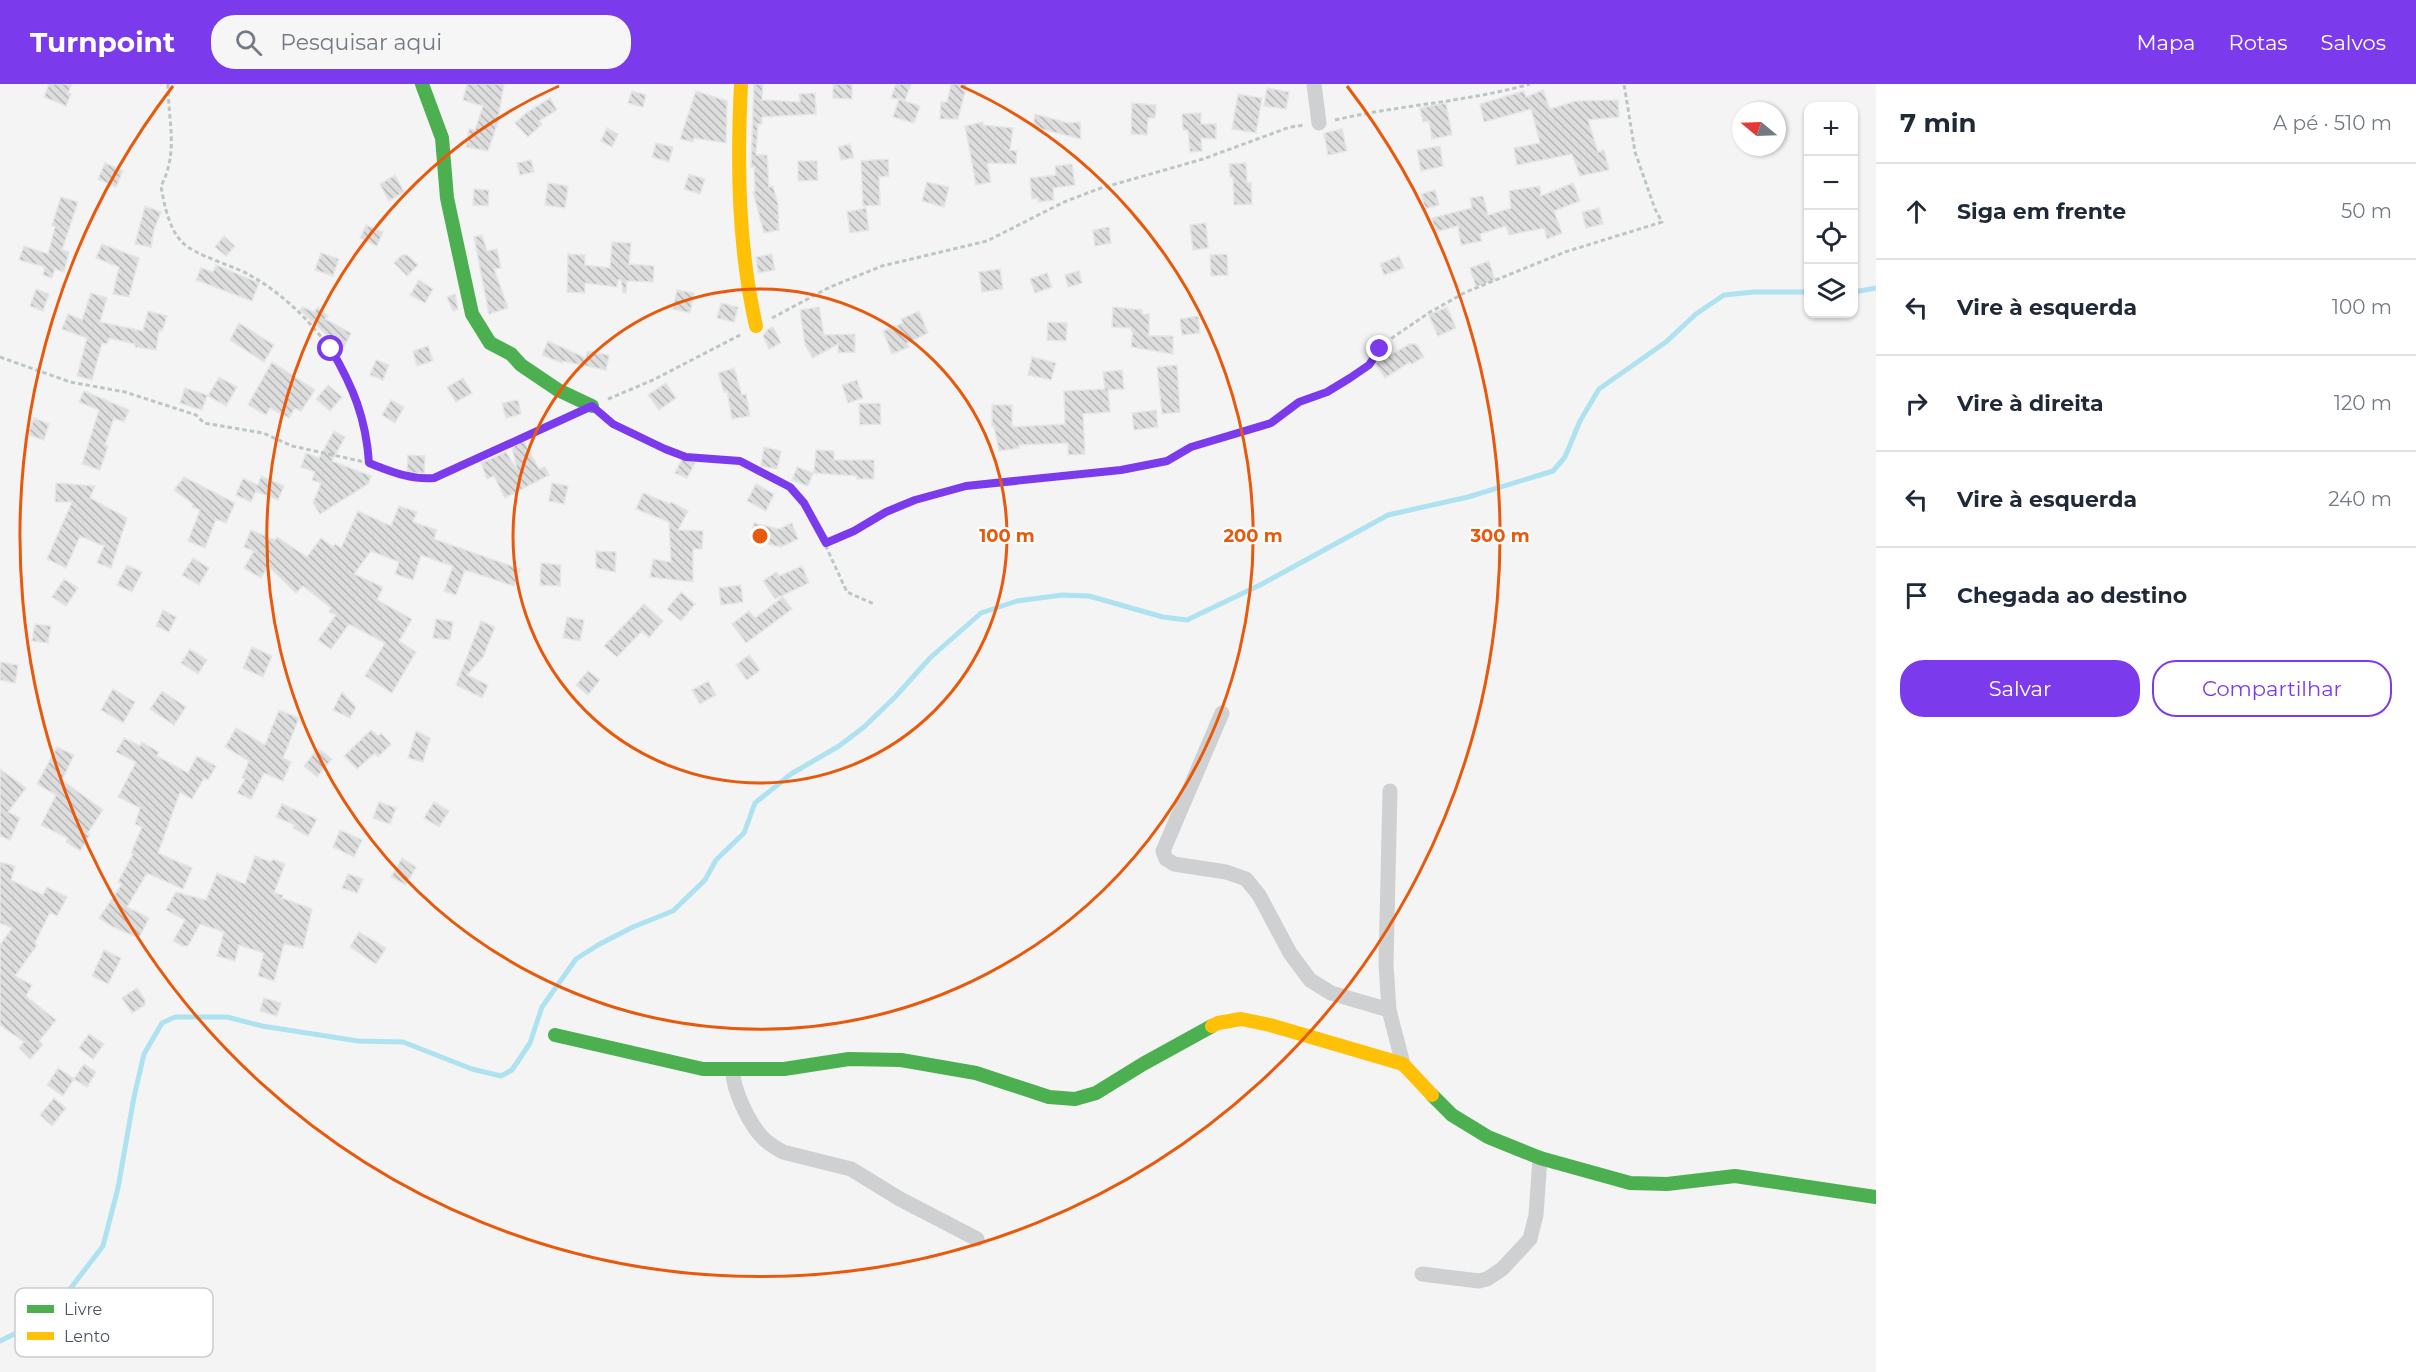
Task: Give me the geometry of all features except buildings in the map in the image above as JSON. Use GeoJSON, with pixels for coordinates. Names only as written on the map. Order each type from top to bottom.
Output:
{"type":"FeatureCollection","features":[{"type":"Feature","properties":{"kind":"street"},"geometry":{"type":"LineString","coordinates":[[422,84],[442,138],[447,198],[472,314],[490,343],[511,354],[521,365],[558,390],[592,406]]}},
{"type":"Feature","properties":{"kind":"street"},"geometry":{"type":"LineString","coordinates":[[741,84],[738,176],[740,237],[747,291],[756,326]]}},
{"type":"Feature","properties":{"kind":"street"},"geometry":{"type":"LineString","coordinates":[[1314,84],[1319,123]]}},
{"type":"Feature","properties":{"kind":"street"},"geometry":{"type":"LineString","coordinates":[[1222,713],[1163,851],[1166,859],[1174,864],[1226,872],[1246,879],[1259,895],[1290,953],[1310,980],[1331,993],[1389,1010]]}},
{"type":"Feature","properties":{"kind":"street"},"geometry":{"type":"LineString","coordinates":[[1390,791],[1386,964],[1389,1010],[1403,1064],[1452,1115],[1488,1137],[1540,1158],[1630,1183],[1667,1184],[1735,1176],[1876,1197]]}},
{"type":"Feature","properties":{"kind":"street"},"geometry":{"type":"LineString","coordinates":[[555,1035],[703,1069],[784,1069],[849,1059],[901,1060],[976,1073],[1049,1097],[1075,1099],[1096,1094],[1143,1064],[1218,1023],[1241,1019],[1270,1025],[1403,1064]]}},
{"type":"Feature","properties":{"kind":"street"},"geometry":{"type":"LineString","coordinates":[[733,1070],[739,1099],[759,1133],[772,1146],[783,1152],[851,1169],[900,1199],[977,1239]]}},
{"type":"Feature","properties":{"kind":"street"},"geometry":{"type":"LineString","coordinates":[[1422,1274],[1479,1281],[1502,1269],[1530,1239],[1536,1215],[1540,1158]]}},
{"type":"Feature","properties":{"kind":"path"},"geometry":{"type":"LineString","coordinates":[[168,84],[172,145],[169,170],[160,186],[171,223],[182,242],[247,273],[274,291],[308,320],[331,349],[361,411],[368,438],[369,463]]}},
{"type":"Feature","properties":{"kind":"path"},"geometry":{"type":"LineString","coordinates":[[0,357],[70,381],[124,392],[196,415],[204,423],[263,433],[292,446],[369,463],[404,476],[420,479],[434,478],[653,380],[830,287],[882,266],[987,241],[1064,201],[1203,159],[1290,127],[1371,111],[1507,91],[1530,84]]}},
{"type":"Feature","properties":{"kind":"path"},"geometry":{"type":"LineString","coordinates":[[826,543],[854,531],[886,512],[947,490],[966,486],[1121,470],[1167,461],[1191,447],[1271,423],[1299,402],[1327,392],[1350,378],[1369,365],[1392,338],[1430,312],[1466,292],[1565,252],[1662,222],[1655,209],[1635,152],[1624,84]]}},
{"type":"Feature","properties":{"kind":"path"},"geometry":{"type":"LineString","coordinates":[[592,406],[613,424],[665,449],[686,457],[740,461],[790,487],[804,503],[826,543],[848,592],[874,604]]}},
{"type":"Feature","properties":{"kind":"waterway"},"geometry":{"type":"LineString","coordinates":[[1858,291],[1876,288]]}},
{"type":"Feature","properties":{"kind":"waterway"},"geometry":{"type":"LineString","coordinates":[[71,1288],[103,1246],[118,1188],[144,1054],[162,1023],[175,1017],[227,1017],[262,1026],[358,1041],[403,1042],[472,1069],[501,1076],[512,1070],[530,1043],[542,1007],[576,959],[633,927],[673,911],[705,880],[716,860],[744,833],[755,803],[791,774],[839,746],[864,727],[930,658],[981,613],[1017,601],[1062,595],[1089,596],[1163,617],[1187,620],[1262,584],[1388,515],[1468,497],[1553,471],[1565,457],[1580,421],[1599,389],[1666,342],[1696,314],[1724,295],[1754,292],[1804,292]]}},
{"type":"Feature","properties":{"kind":"waterway"},"geometry":{"type":"LineString","coordinates":[[0,1341],[15,1334]]}},
{"type":"Feature","properties":{"kind":"traffic: fast"},"geometry":{"type":"LineString","coordinates":[[422,84],[442,138],[447,198],[472,314],[490,343],[511,354],[521,365],[558,390],[592,406]]}},
{"type":"Feature","properties":{"kind":"traffic: fast"},"geometry":{"type":"LineString","coordinates":[[555,1035],[703,1069],[784,1069],[849,1059],[901,1060],[976,1073],[1049,1097],[1075,1099],[1096,1093],[1212,1026]]}},
{"type":"Feature","properties":{"kind":"traffic: fast"},"geometry":{"type":"LineString","coordinates":[[1432,1095],[1452,1115],[1488,1137],[1540,1158],[1630,1183],[1667,1184],[1735,1176],[1876,1197]]}},
{"type":"Feature","properties":{"kind":"traffic: slow"},"geometry":{"type":"LineString","coordinates":[[741,84],[740,206],[742,236],[756,326]]}},
{"type":"Feature","properties":{"kind":"traffic: slow"},"geometry":{"type":"LineString","coordinates":[[1212,1026],[1241,1019],[1270,1025],[1403,1064],[1432,1095]]}},
{"type":"Feature","properties":{"kind":"route"},"geometry":{"type":"LineString","coordinates":[[331,349],[361,411],[368,438],[369,463],[404,476],[420,479],[443,476],[479,457],[592,406],[613,424],[665,449],[686,457],[740,461],[790,487],[804,503],[826,543],[854,531],[886,512],[915,500],[966,486],[1121,470],[1167,461],[1191,447],[1271,423],[1299,402],[1327,392],[1350,378],[1369,365],[1380,349]]}}]}
